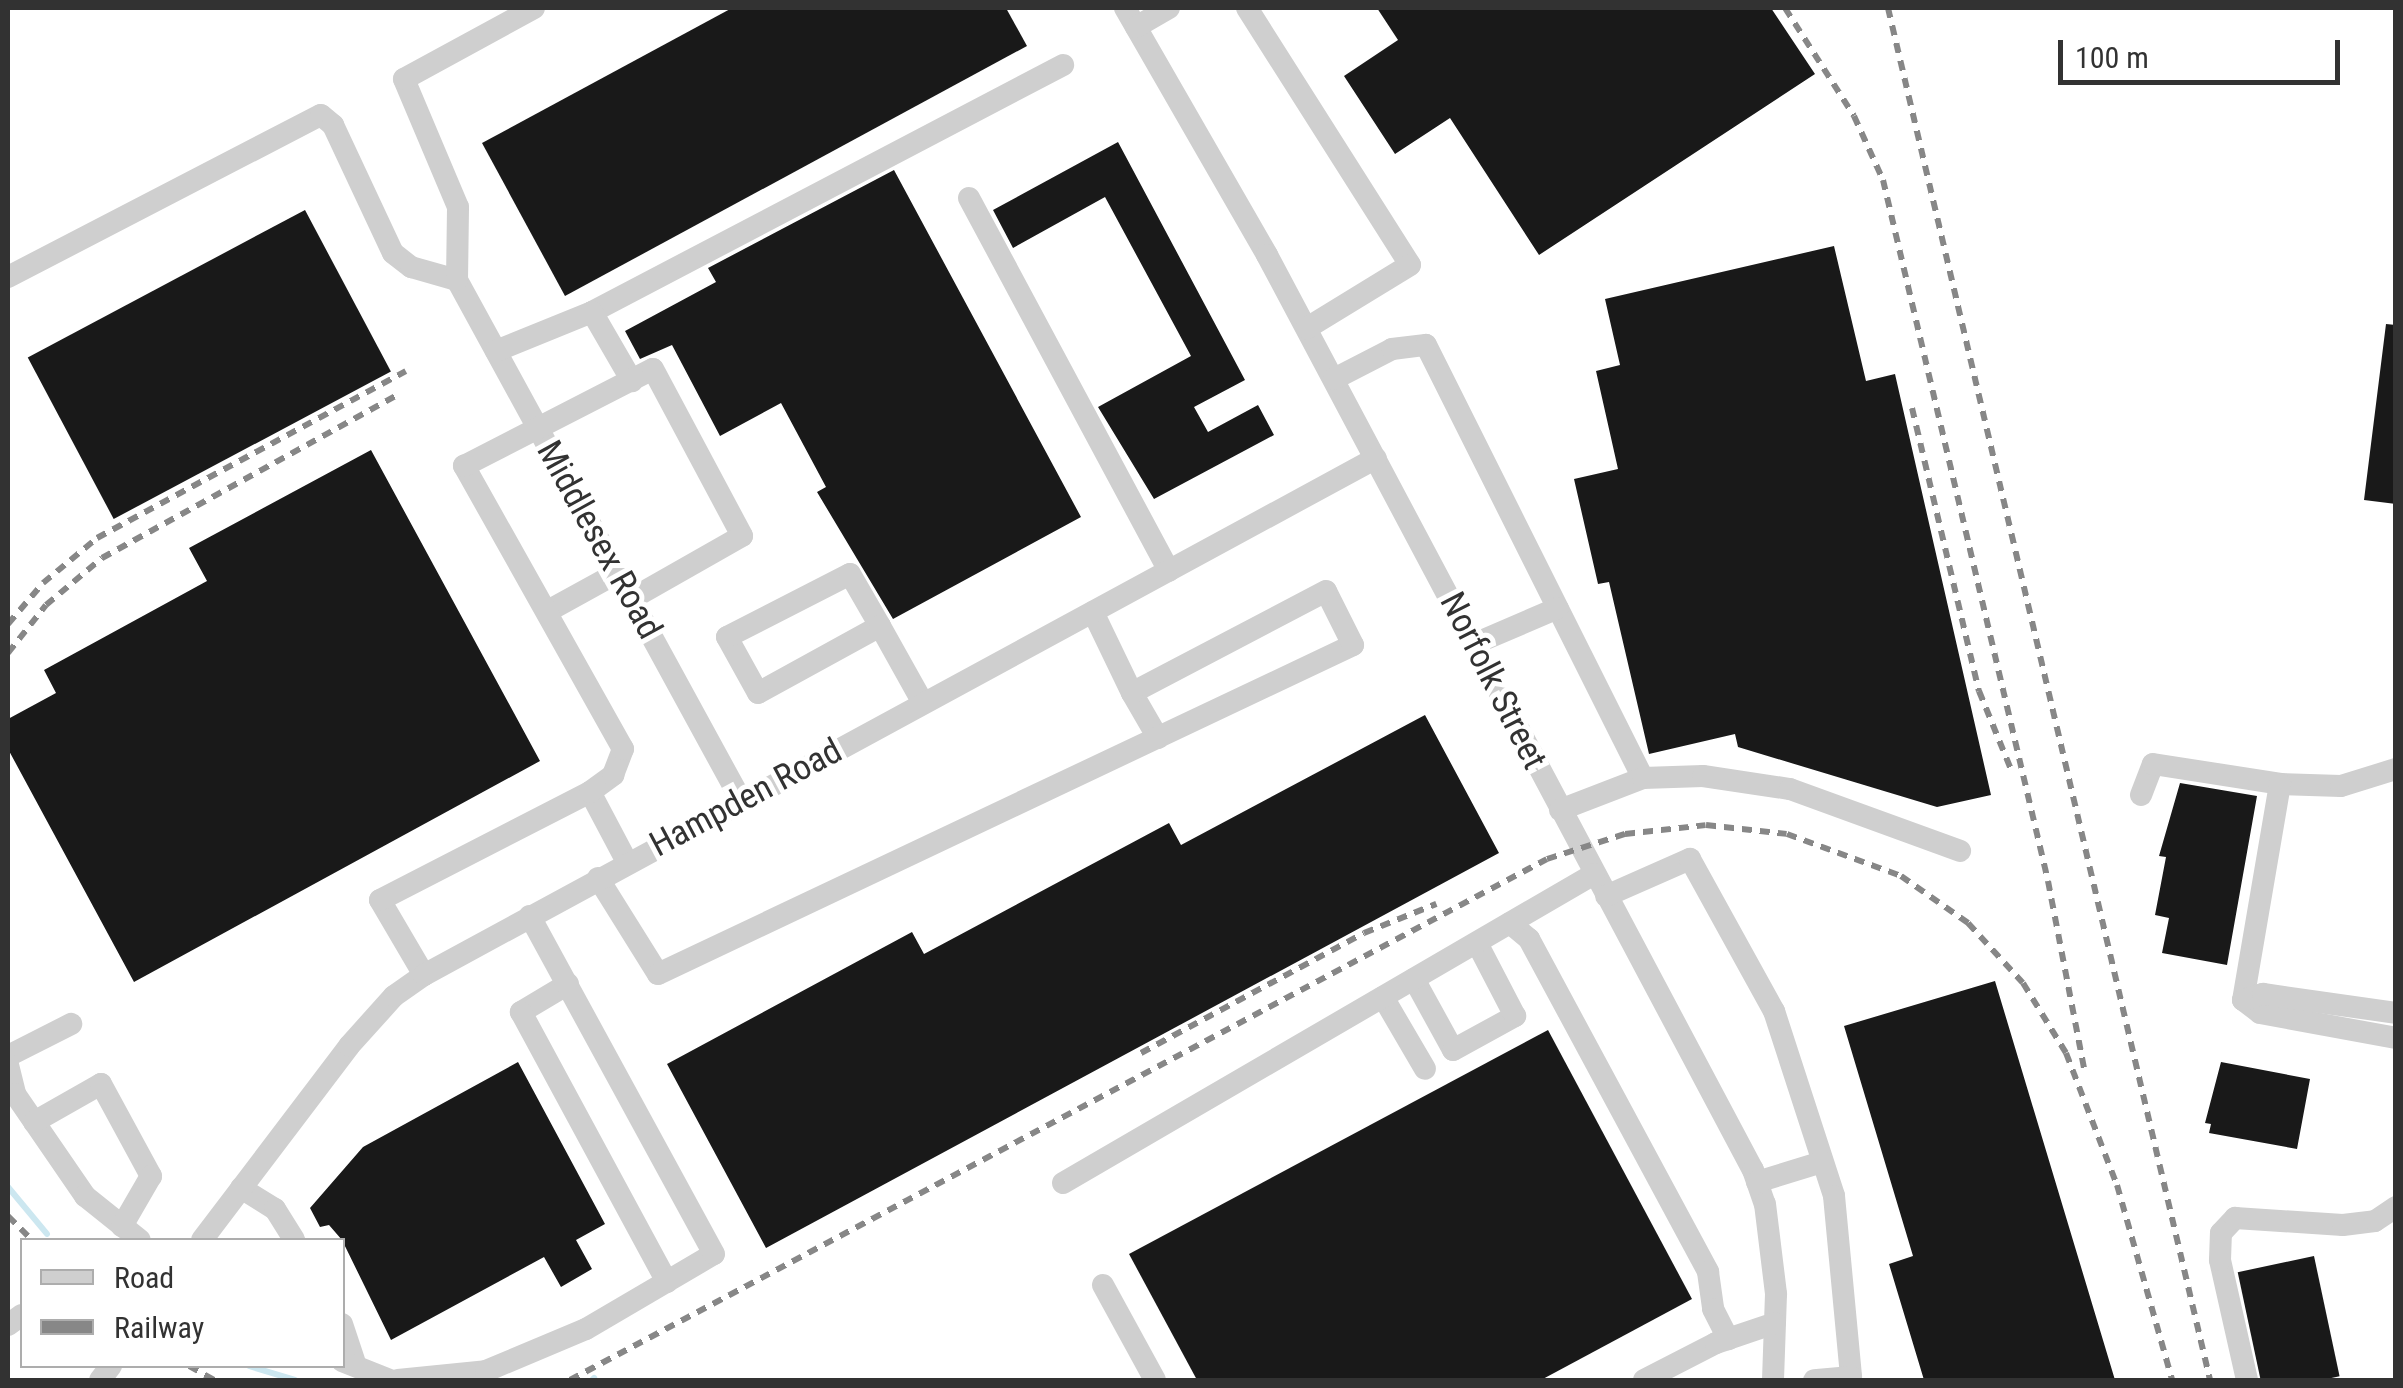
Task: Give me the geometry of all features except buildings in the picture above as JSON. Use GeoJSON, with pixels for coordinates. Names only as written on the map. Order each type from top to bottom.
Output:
{"type":"FeatureCollection","features":[{"type":"Feature","properties":{"kind":"street"},"geometry":{"type":"LineString","coordinates":[[8,277],[321,115],[333,126],[393,253],[411,267],[457,280],[458,207],[404,79],[534,8]]}},
{"type":"Feature","properties":{"kind":"street"},"geometry":{"type":"LineString","coordinates":[[1131,17],[1170,8]]}},
{"type":"Feature","properties":{"kind":"street"},"geometry":{"type":"LineString","coordinates":[[1247,8],[1410,264],[1307,328]]}},
{"type":"Feature","properties":{"kind":"street","name":"Norfolk Street"},"geometry":{"type":"LineString","coordinates":[[1131,17],[1307,328],[1757,1182],[1766,1204],[1775,1323],[1773,1380]]}},
{"type":"Feature","properties":{"kind":"street"},"geometry":{"type":"LineString","coordinates":[[496,350],[592,312],[1063,64]]}},
{"type":"Feature","properties":{"kind":"street"},"geometry":{"type":"LineString","coordinates":[[969,198],[1169,571]]}},
{"type":"Feature","properties":{"kind":"street","name":"Middlesex Road"},"geometry":{"type":"LineString","coordinates":[[457,280],[740,800]]}},
{"type":"Feature","properties":{"kind":"street"},"geometry":{"type":"LineString","coordinates":[[592,312],[632,382]]}},
{"type":"Feature","properties":{"kind":"street"},"geometry":{"type":"LineString","coordinates":[[1334,379],[1392,350],[1426,345],[1643,778]]}},
{"type":"Feature","properties":{"kind":"street"},"geometry":{"type":"LineString","coordinates":[[424,975],[380,900],[590,792],[613,775],[623,750],[464,466],[653,370],[742,536],[631,599]]}},
{"type":"Feature","properties":{"kind":"street","name":"Hampden Road"},"geometry":{"type":"LineString","coordinates":[[204,1238],[348,1046],[394,996],[424,975],[1376,458]]}},
{"type":"Feature","properties":{"kind":"street"},"geometry":{"type":"LineString","coordinates":[[548,612],[617,574]]}},
{"type":"Feature","properties":{"kind":"street"},"geometry":{"type":"LineString","coordinates":[[880,626],[758,693],[727,637],[850,574],[880,626],[922,703]]}},
{"type":"Feature","properties":{"kind":"street"},"geometry":{"type":"LineString","coordinates":[[598,878],[658,974],[1353,646],[1326,591],[1132,692]]}},
{"type":"Feature","properties":{"kind":"street"},"geometry":{"type":"LineString","coordinates":[[1474,644],[1558,608]]}},
{"type":"Feature","properties":{"kind":"street"},"geometry":{"type":"LineString","coordinates":[[1093,612],[1158,738]]}},
{"type":"Feature","properties":{"kind":"street"},"geometry":{"type":"LineString","coordinates":[[2141,795],[2153,764],[2280,784],[2341,786],[2396,770]]}},
{"type":"Feature","properties":{"kind":"street"},"geometry":{"type":"LineString","coordinates":[[1560,810],[1643,778],[1702,776],[1790,790],[1960,851]]}},
{"type":"Feature","properties":{"kind":"street"},"geometry":{"type":"LineString","coordinates":[[2244,1000],[2280,784]]}},
{"type":"Feature","properties":{"kind":"street"},"geometry":{"type":"LineString","coordinates":[[590,792],[627,862]]}},
{"type":"Feature","properties":{"kind":"street"},"geometry":{"type":"LineString","coordinates":[[1606,896],[1690,859],[1774,1011],[1834,1196],[1851,1379],[1814,1380]]}},
{"type":"Feature","properties":{"kind":"street"},"geometry":{"type":"LineString","coordinates":[[1063,1184],[1594,874]]}},
{"type":"Feature","properties":{"kind":"street"},"geometry":{"type":"LineString","coordinates":[[349,1364],[394,1380],[486,1371],[586,1329],[714,1254],[530,916]]}},
{"type":"Feature","properties":{"kind":"street"},"geometry":{"type":"LineString","coordinates":[[1510,923],[1529,939],[1708,1272],[1713,1309],[1728,1339]]}},
{"type":"Feature","properties":{"kind":"street"},"geometry":{"type":"LineString","coordinates":[[1414,979],[1453,1050],[1514,1016],[1476,942]]}},
{"type":"Feature","properties":{"kind":"street"},"geometry":{"type":"LineString","coordinates":[[568,984],[521,1012],[667,1282]]}},
{"type":"Feature","properties":{"kind":"street"},"geometry":{"type":"LineString","coordinates":[[2244,1000],[2262,994],[2396,1013]]}},
{"type":"Feature","properties":{"kind":"street"},"geometry":{"type":"LineString","coordinates":[[1384,997],[1425,1070]]}},
{"type":"Feature","properties":{"kind":"street"},"geometry":{"type":"LineString","coordinates":[[2244,1000],[2260,1013],[2396,1038]]}},
{"type":"Feature","properties":{"kind":"street"},"geometry":{"type":"LineString","coordinates":[[8,1056],[71,1024]]}},
{"type":"Feature","properties":{"kind":"street"},"geometry":{"type":"LineString","coordinates":[[8,1064],[15,1094],[34,1122],[85,1196],[131,1233],[151,1176],[101,1084],[34,1122]]}},
{"type":"Feature","properties":{"kind":"street"},"geometry":{"type":"LineString","coordinates":[[1757,1182],[1822,1162]]}},
{"type":"Feature","properties":{"kind":"street"},"geometry":{"type":"LineString","coordinates":[[241,1188],[274,1208],[293,1238]]}},
{"type":"Feature","properties":{"kind":"street"},"geometry":{"type":"LineString","coordinates":[[2247,1380],[2220,1260],[2221,1233],[2235,1218],[2343,1225],[2375,1221],[2396,1207]]}},
{"type":"Feature","properties":{"kind":"street"},"geometry":{"type":"LineString","coordinates":[[1102,1285],[1155,1380]]}},
{"type":"Feature","properties":{"kind":"street"},"geometry":{"type":"LineString","coordinates":[[1644,1380],[1728,1339],[1775,1323]]}},
{"type":"Feature","properties":{"kind":"waterway"},"geometry":{"type":"LineString","coordinates":[[8,1187],[47,1234]]}},
{"type":"Feature","properties":{"kind":"waterway"},"geometry":{"type":"LineString","coordinates":[[256,1368],[295,1380]]}},
{"type":"Feature","properties":{"kind":"railway"},"geometry":{"type":"LineString","coordinates":[[1785,8],[1854,116],[1883,180],[2048,881],[2085,1074]]}},
{"type":"Feature","properties":{"kind":"railway"},"geometry":{"type":"LineString","coordinates":[[1888,8],[2210,1380]]}},
{"type":"Feature","properties":{"kind":"railway"},"geometry":{"type":"LineString","coordinates":[[8,624],[43,583],[97,538],[406,371]]}},
{"type":"Feature","properties":{"kind":"railway"},"geometry":{"type":"LineString","coordinates":[[8,653],[46,605],[102,558],[399,394]]}},
{"type":"Feature","properties":{"kind":"railway"},"geometry":{"type":"LineString","coordinates":[[1912,408],[1979,691],[2012,772]]}},
{"type":"Feature","properties":{"kind":"railway"},"geometry":{"type":"LineString","coordinates":[[570,1380],[1547,859],[1625,834],[1706,825],[1787,834],[1901,876],[1968,923],[2023,983],[2066,1053],[2117,1185],[2172,1380]]}},
{"type":"Feature","properties":{"kind":"railway"},"geometry":{"type":"LineString","coordinates":[[1141,1053],[1364,933],[1436,904]]}},
{"type":"Feature","properties":{"kind":"railway"},"geometry":{"type":"LineString","coordinates":[[8,1216],[30,1238]]}},
{"type":"Feature","properties":{"kind":"railway"},"geometry":{"type":"LineString","coordinates":[[193,1368],[214,1380]]}}]}
